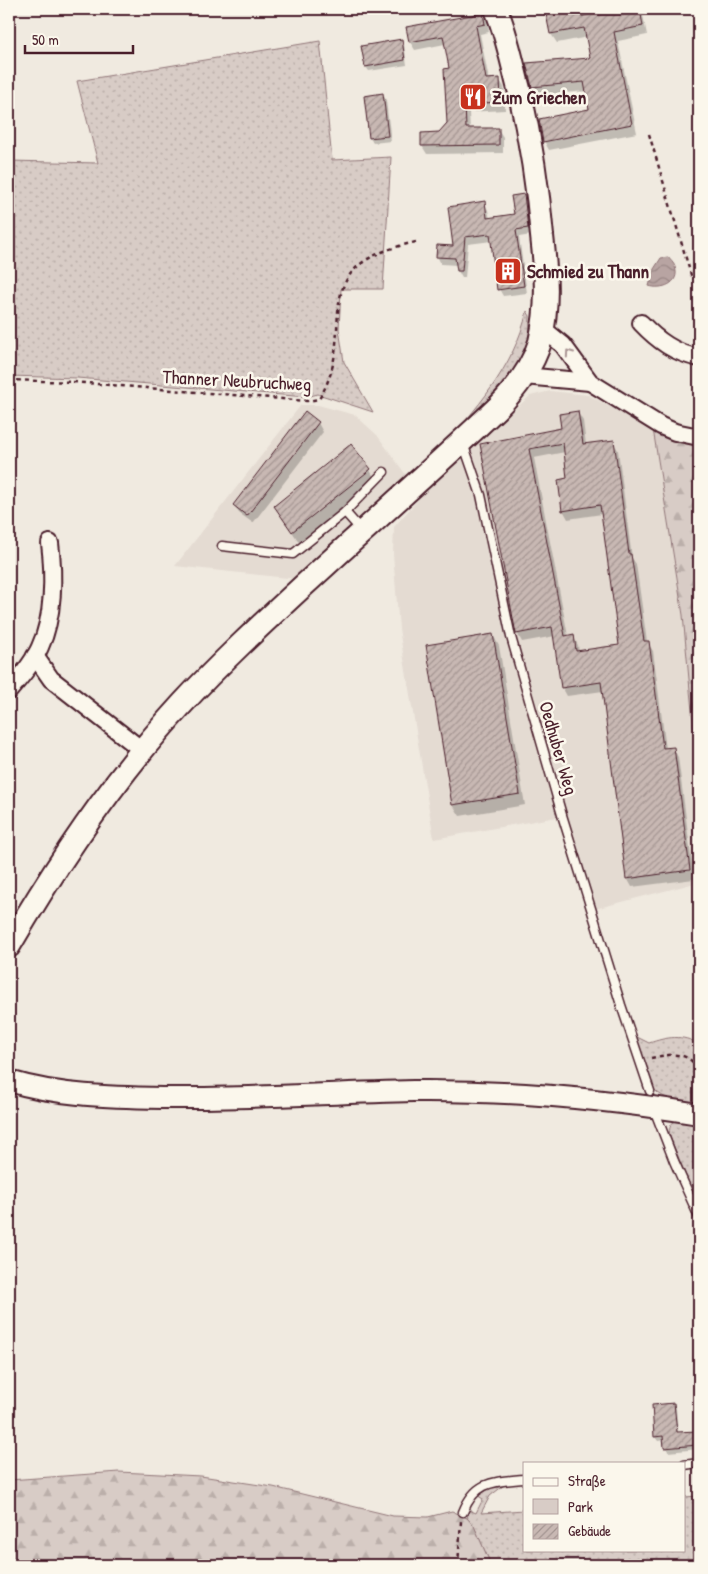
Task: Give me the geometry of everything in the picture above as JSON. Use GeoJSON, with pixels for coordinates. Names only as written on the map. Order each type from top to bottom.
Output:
{"type":"FeatureCollection","features":[{"type":"Feature","properties":{"kind":"main road"},"geometry":{"type":"LineString","coordinates":[[9,946],[88,820],[142,750],[208,677],[258,628],[362,531],[463,441],[513,392],[524,376],[535,354],[542,328],[547,288],[540,210],[523,109],[511,57],[496,9]]}},
{"type":"Feature","properties":{"kind":"street"},"geometry":{"type":"LineString","coordinates":[[641,323],[668,346],[684,355],[699,358]]}},
{"type":"Feature","properties":{"kind":"street"},"geometry":{"type":"LineString","coordinates":[[542,328],[563,345],[590,382],[661,426],[675,432],[699,437]]}},
{"type":"Feature","properties":{"kind":"street"},"geometry":{"type":"LineString","coordinates":[[524,376],[590,382]]}},
{"type":"Feature","properties":{"kind":"street"},"geometry":{"type":"LineString","coordinates":[[9,691],[35,656],[47,622],[54,569],[50,543]]}},
{"type":"Feature","properties":{"kind":"street"},"geometry":{"type":"LineString","coordinates":[[35,656],[51,679],[142,750]]}},
{"type":"Feature","properties":{"kind":"street"},"geometry":{"type":"LineString","coordinates":[[9,1081],[33,1089],[75,1094],[135,1097],[219,1098],[413,1091],[652,1099],[698,1124]]}},
{"type":"Feature","properties":{"kind":"street"},"geometry":{"type":"LineString","coordinates":[[9,1092],[33,1089]]}},
{"type":"Feature","properties":{"kind":"lane","name":"Oedhuber Weg"},"geometry":{"type":"LineString","coordinates":[[463,441],[481,496],[513,646],[562,815],[652,1099],[674,1161],[699,1217]]}},
{"type":"Feature","properties":{"kind":"lane"},"geometry":{"type":"LineString","coordinates":[[222,546],[293,554],[345,512],[384,472]]}},
{"type":"Feature","properties":{"kind":"lane"},"geometry":{"type":"LineString","coordinates":[[345,512],[362,531]]}},
{"type":"Feature","properties":{"kind":"lane"},"geometry":{"type":"LineString","coordinates":[[686,1465],[699,1463]]}},
{"type":"Feature","properties":{"kind":"lane"},"geometry":{"type":"LineString","coordinates":[[463,1512],[473,1492],[482,1487],[498,1482],[523,1479]]}},
{"type":"Feature","properties":{"kind":"path"},"geometry":{"type":"LineString","coordinates":[[649,134],[691,275],[699,283]]}},
{"type":"Feature","properties":{"kind":"path","name":"Thanner Neubruchweg"},"geometry":{"type":"LineString","coordinates":[[9,380],[73,382],[307,401],[319,399],[332,371],[338,300],[344,283],[351,273],[380,251],[416,242]]}},
{"type":"Feature","properties":{"kind":"path"},"geometry":{"type":"LineString","coordinates":[[639,1060],[677,1054],[692,1060],[699,1071]]}},
{"type":"Feature","properties":{"kind":"path"},"geometry":{"type":"LineString","coordinates":[[698,1124],[696,1142],[699,1155]]}},
{"type":"Feature","properties":{"kind":"path"},"geometry":{"type":"LineString","coordinates":[[458,1565],[463,1512]]}},
{"type":"Feature","properties":{"kind":"shaded area"},"geometry":{"type":"Polygon","coordinates":[[[550,391],[588,395],[653,429],[683,615],[699,790],[699,882],[587,911],[557,817],[434,839],[399,629],[393,554],[394,527],[431,485],[530,396],[550,391]]]}},
{"type":"Feature","properties":{"kind":"shaded area"},"geometry":{"type":"Polygon","coordinates":[[[301,405],[318,405],[355,415],[377,435],[409,479],[297,579],[175,566],[301,405]]]}},
{"type":"Feature","properties":{"kind":"green space"},"geometry":{"type":"Polygon","coordinates":[[[320,41],[332,160],[391,157],[383,289],[341,289],[339,329],[344,362],[373,412],[318,394],[306,397],[77,378],[9,376],[9,161],[98,163],[77,81],[320,41]]]}},
{"type":"Feature","properties":{"kind":"green space"},"geometry":{"type":"Polygon","coordinates":[[[527,311],[530,316],[529,339],[525,353],[509,381],[439,451],[492,387],[513,351],[527,311]]]}},
{"type":"Feature","properties":{"kind":"green space"},"geometry":{"type":"Polygon","coordinates":[[[653,429],[698,443],[699,446],[699,733],[694,733],[683,615],[653,429]]]}},
{"type":"Feature","properties":{"kind":"green space"},"geometry":{"type":"Polygon","coordinates":[[[635,1036],[649,1043],[662,1039],[680,1038],[699,1044],[699,1105],[668,1098],[654,1089],[647,1075],[635,1036]]]}},
{"type":"Feature","properties":{"kind":"green space"},"geometry":{"type":"Polygon","coordinates":[[[679,1118],[699,1121],[699,1207],[670,1137],[669,1131],[671,1126],[679,1118]]]}},
{"type":"Feature","properties":{"kind":"green space"},"geometry":{"type":"Polygon","coordinates":[[[119,1472],[201,1476],[273,1487],[393,1516],[428,1517],[452,1511],[467,1518],[474,1526],[491,1565],[9,1565],[9,1480],[119,1472]]]}},
{"type":"Feature","properties":{"kind":"green space"},"geometry":{"type":"Polygon","coordinates":[[[503,1486],[490,1496],[481,1513],[523,1510],[523,1552],[686,1552],[686,1497],[699,1496],[699,1565],[491,1565],[474,1526],[467,1518],[469,1510],[476,1513],[483,1499],[477,1495],[489,1488],[503,1486]]]}},
{"type":"Feature","properties":{"kind":"water"},"geometry":{"type":"Polygon","coordinates":[[[668,257],[675,267],[676,273],[673,282],[659,287],[649,286],[654,269],[661,258],[668,257]]]}},
{"type":"Feature","properties":{"kind":"building"},"geometry":{"type":"Polygon","coordinates":[[[545,9],[581,9],[582,16],[619,9],[640,9],[643,26],[614,32],[632,124],[543,142],[539,119],[589,109],[584,82],[532,87],[526,63],[590,58],[584,28],[550,34],[545,9]]]}},
{"type":"Feature","properties":{"kind":"building"},"geometry":{"type":"Polygon","coordinates":[[[483,13],[485,24],[476,26],[486,79],[500,78],[501,102],[465,104],[466,128],[499,128],[499,145],[421,146],[421,133],[439,132],[447,123],[444,69],[449,68],[443,36],[409,42],[406,27],[483,13]]]}},
{"type":"Feature","properties":{"kind":"building"},"geometry":{"type":"Polygon","coordinates":[[[402,39],[405,60],[365,67],[361,46],[402,39]]]}},
{"type":"Feature","properties":{"kind":"building"},"geometry":{"type":"Polygon","coordinates":[[[383,93],[388,136],[369,138],[364,96],[383,93]]]}},
{"type":"Feature","properties":{"kind":"building"},"geometry":{"type":"Polygon","coordinates":[[[524,194],[528,228],[516,230],[524,286],[497,290],[490,234],[465,237],[462,271],[457,271],[455,258],[436,257],[437,245],[453,246],[448,207],[485,201],[487,218],[514,214],[511,196],[524,194]]]}},
{"type":"Feature","properties":{"kind":"building"},"geometry":{"type":"Polygon","coordinates":[[[305,411],[319,422],[247,516],[233,505],[305,411]]]}},
{"type":"Feature","properties":{"kind":"building"},"geometry":{"type":"Polygon","coordinates":[[[578,411],[583,444],[614,440],[629,554],[631,554],[644,641],[649,641],[663,748],[674,747],[690,870],[626,879],[601,682],[561,688],[552,627],[516,634],[480,444],[561,428],[559,414],[578,411]],[[563,443],[529,449],[565,636],[574,634],[576,651],[619,645],[600,505],[562,511],[558,480],[567,478],[563,443]]]}},
{"type":"Feature","properties":{"kind":"building"},"geometry":{"type":"Polygon","coordinates":[[[351,444],[371,469],[292,532],[274,506],[351,444]]]}},
{"type":"Feature","properties":{"kind":"building"},"geometry":{"type":"Polygon","coordinates":[[[493,634],[520,794],[452,805],[426,645],[493,634]]]}},
{"type":"Feature","properties":{"kind":"building"},"geometry":{"type":"Polygon","coordinates":[[[674,1403],[677,1432],[697,1431],[698,1445],[664,1448],[663,1436],[654,1437],[652,1405],[674,1403]]]}},
{"type":"Feature","properties":{"kind":"place","name":"Zum Griechen"},"geometry":{"type":"Point","coordinates":[473,97]}},
{"type":"Feature","properties":{"kind":"place","name":"Schmied zu Thann"},"geometry":{"type":"Point","coordinates":[508,271]}}]}
